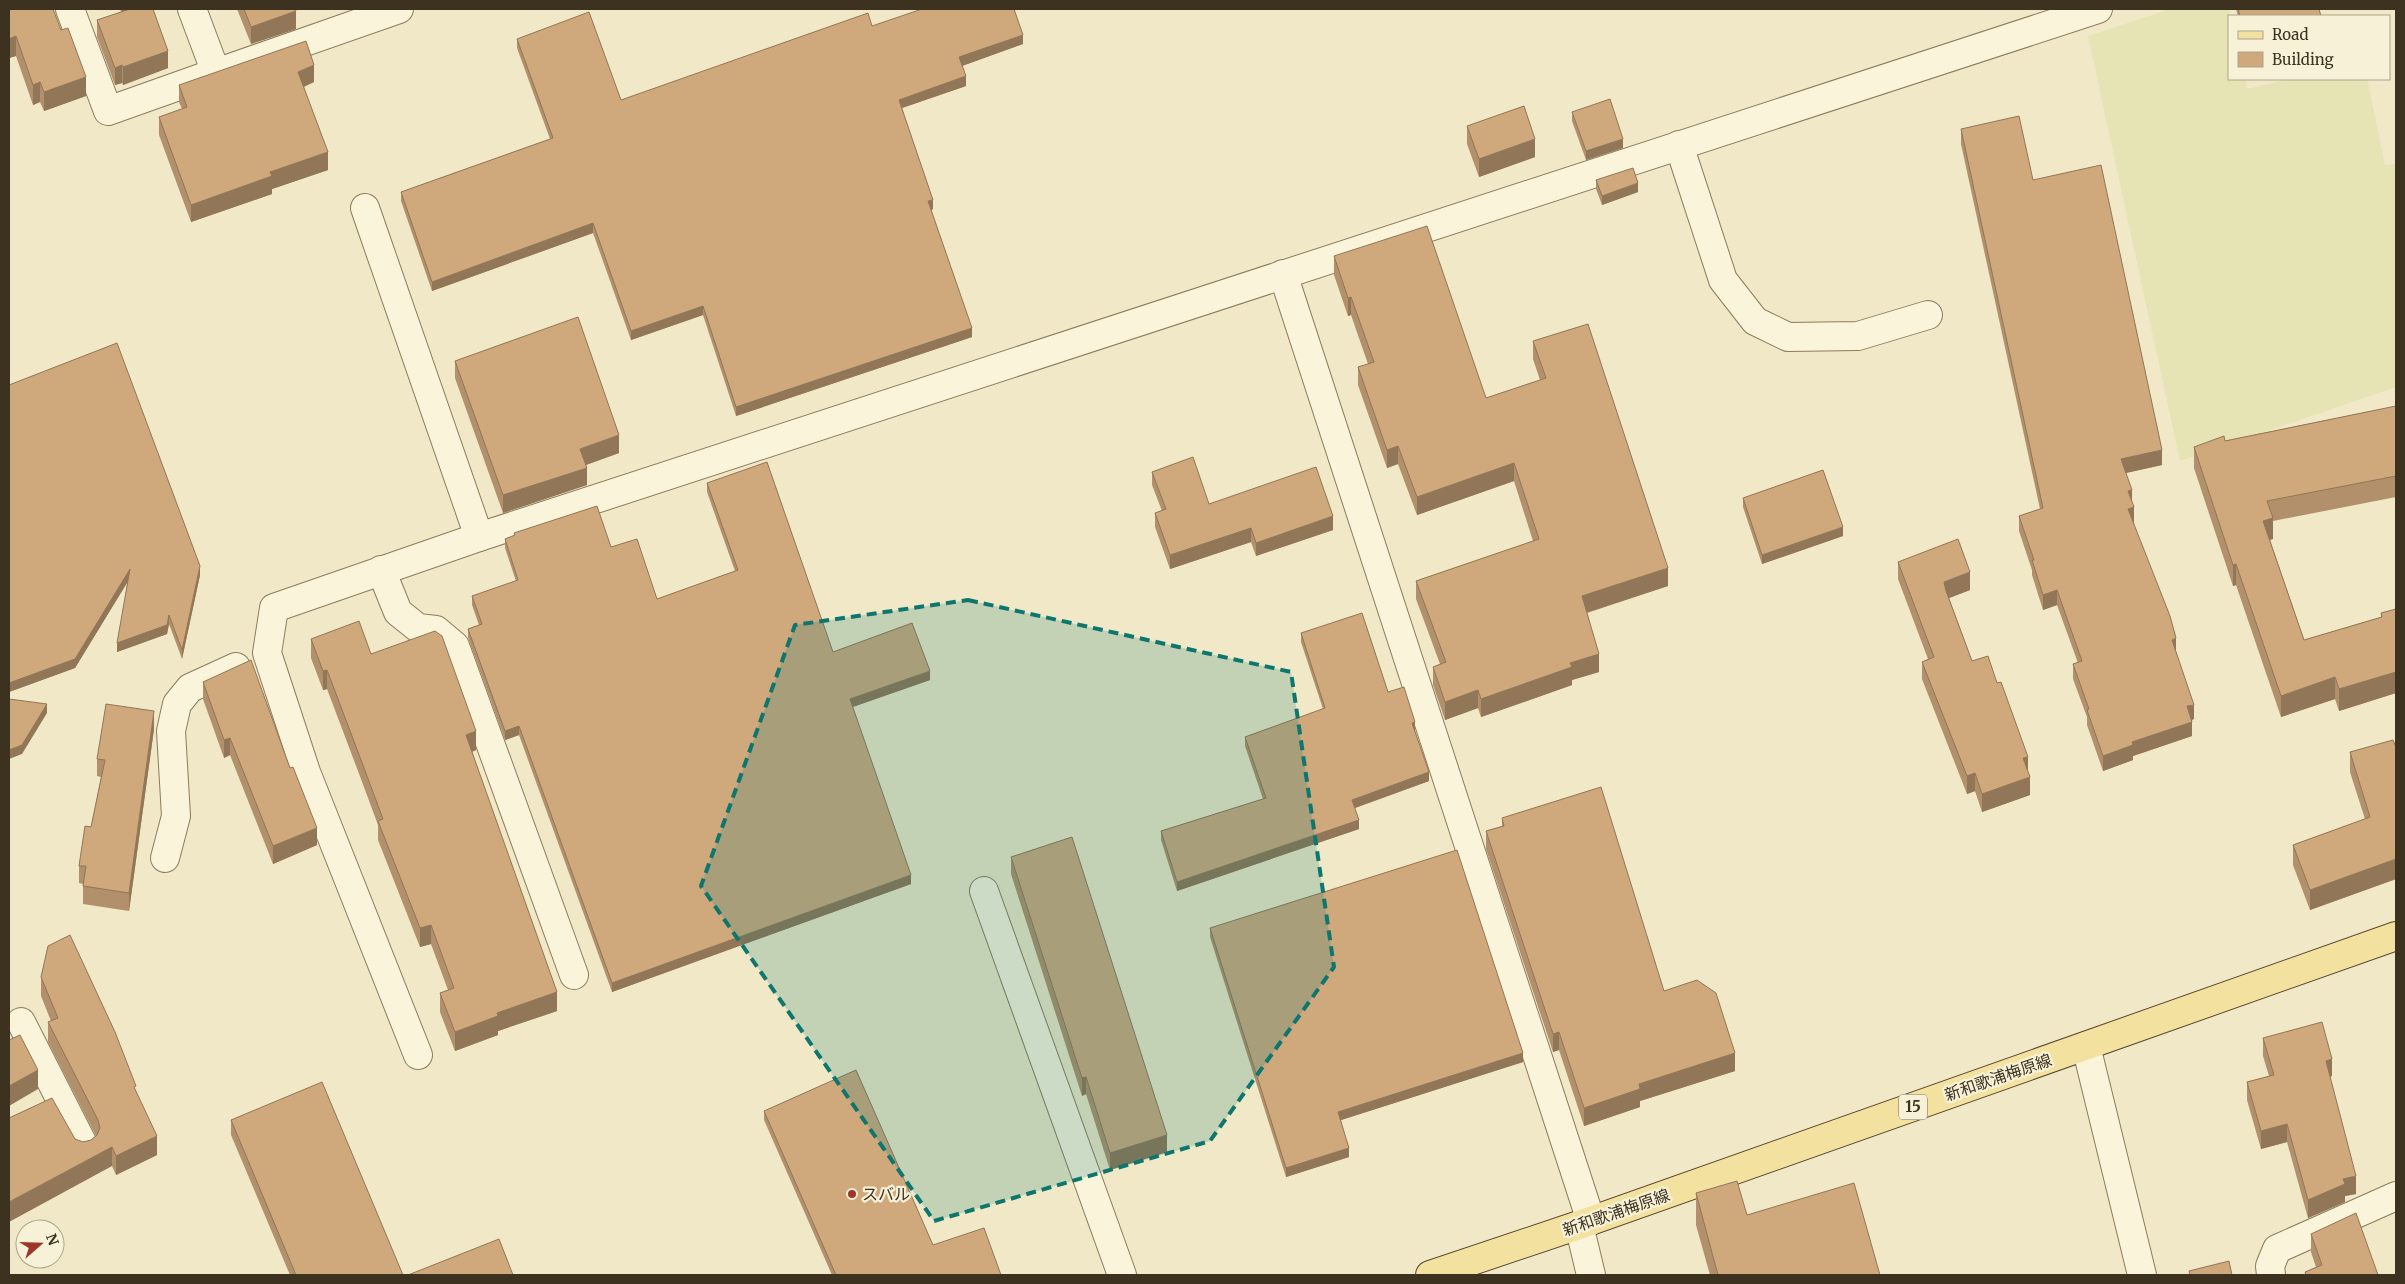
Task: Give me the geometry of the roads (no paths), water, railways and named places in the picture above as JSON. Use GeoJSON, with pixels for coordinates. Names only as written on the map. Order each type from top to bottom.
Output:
{"type":"FeatureCollection","features":[{"type":"Feature","properties":{"kind":"main road","name":"新和歌浦梅原線"},"geometry":{"type":"LineString","coordinates":[[1430,1275],[1585,1223],[2396,936]]}},
{"type":"Feature","properties":{"kind":"street"},"geometry":{"type":"LineString","coordinates":[[70,9],[108,111],[400,9]]}},
{"type":"Feature","properties":{"kind":"street"},"geometry":{"type":"LineString","coordinates":[[192,9],[216,72]]}},
{"type":"Feature","properties":{"kind":"street"},"geometry":{"type":"LineString","coordinates":[[418,1055],[306,772],[267,653],[274,608],[479,537],[2098,9]]}},
{"type":"Feature","properties":{"kind":"street"},"geometry":{"type":"LineString","coordinates":[[1679,145],[1723,280],[1756,321],[1788,337],[1858,336],[1928,315]]}},
{"type":"Feature","properties":{"kind":"street"},"geometry":{"type":"LineString","coordinates":[[365,208],[479,537]]}},
{"type":"Feature","properties":{"kind":"street"},"geometry":{"type":"LineString","coordinates":[[1283,274],[1585,1223],[1590,1275]]}},
{"type":"Feature","properties":{"kind":"street"},"geometry":{"type":"LineString","coordinates":[[381,570],[398,612],[418,628],[436,630],[455,646],[574,975]]}},
{"type":"Feature","properties":{"kind":"street"},"geometry":{"type":"LineString","coordinates":[[165,858],[176,816],[171,730],[177,704],[190,688],[267,653]]}},
{"type":"Feature","properties":{"kind":"street"},"geometry":{"type":"LineString","coordinates":[[984,891],[1122,1275]]}},
{"type":"Feature","properties":{"kind":"street"},"geometry":{"type":"LineString","coordinates":[[20,1022],[84,1146]]}},
{"type":"Feature","properties":{"kind":"street"},"geometry":{"type":"LineString","coordinates":[[2086,1046],[2142,1275]]}},
{"type":"Feature","properties":{"kind":"street"},"geometry":{"type":"LineString","coordinates":[[33,1109],[58,1096]]}},
{"type":"Feature","properties":{"kind":"street"},"geometry":{"type":"LineString","coordinates":[[2271,1275],[2270,1266],[2277,1249],[2396,1196]]}},
{"type":"Feature","properties":{"kind":"place","name":"スバル"},"geometry":{"type":"Point","coordinates":[852,1194]}}]}
